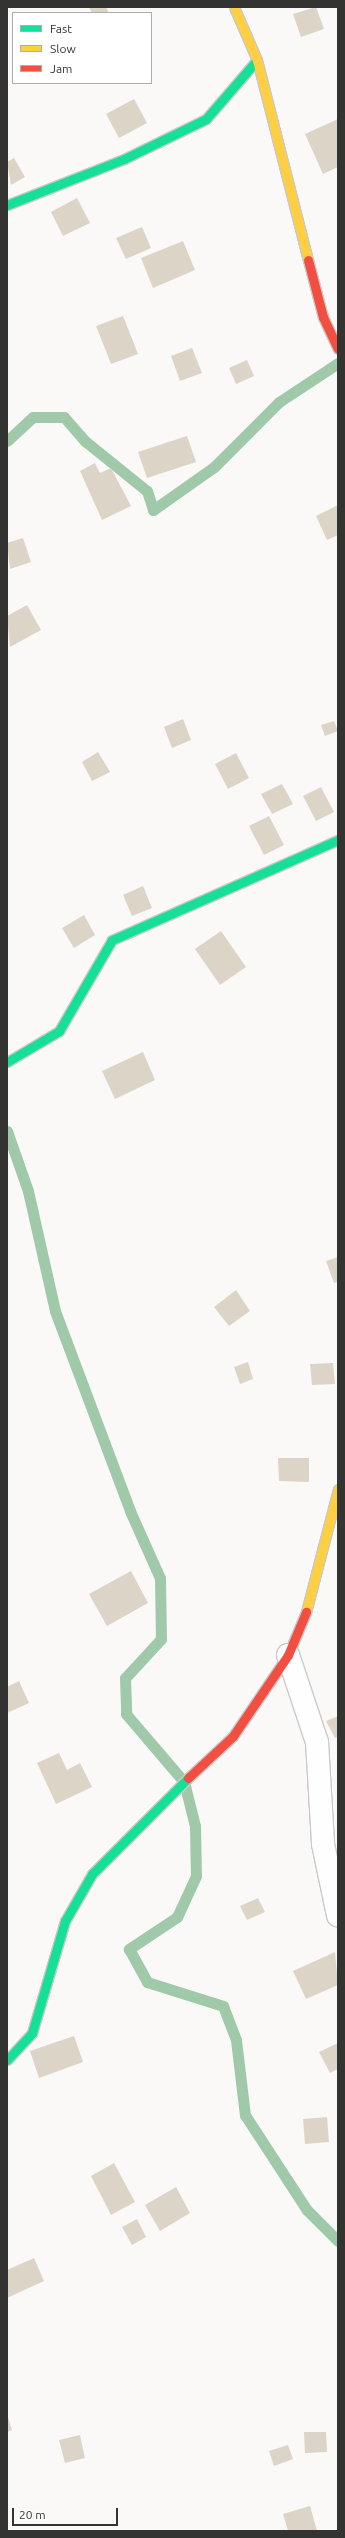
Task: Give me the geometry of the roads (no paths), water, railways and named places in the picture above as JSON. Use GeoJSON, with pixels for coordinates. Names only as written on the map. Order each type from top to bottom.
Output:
{"type":"FeatureCollection","features":[{"type":"Feature","properties":{"kind":"street"},"geometry":{"type":"LineString","coordinates":[[234,7],[257,60],[324,317],[338,349]]}},
{"type":"Feature","properties":{"kind":"street"},"geometry":{"type":"LineString","coordinates":[[7,205],[124,159],[206,119],[257,60]]}},
{"type":"Feature","properties":{"kind":"street"},"geometry":{"type":"LineString","coordinates":[[7,1062],[59,1031],[112,940],[338,840]]}},
{"type":"Feature","properties":{"kind":"street"},"geometry":{"type":"LineString","coordinates":[[7,2060],[32,2033],[65,1921],[92,1874],[143,1821],[233,1736],[288,1654],[313,1595],[338,1489]]}},
{"type":"Feature","properties":{"kind":"street"},"geometry":{"type":"LineString","coordinates":[[288,1654],[317,1742],[323,1844],[338,1915]]}},
{"type":"Feature","properties":{"kind":"waterway"},"geometry":{"type":"LineString","coordinates":[[7,441],[33,417],[64,417],[85,441],[147,491],[153,510],[214,467],[279,402],[338,363]]}},
{"type":"Feature","properties":{"kind":"waterway"},"geometry":{"type":"LineString","coordinates":[[7,1131],[28,1191],[55,1311],[130,1511],[160,1578],[161,1639],[125,1678],[126,1714],[184,1782],[195,1826],[196,1876],[177,1917],[129,1949],[147,1982],[223,2006],[236,2040],[245,2115],[307,2210],[338,2241]]}}]}
